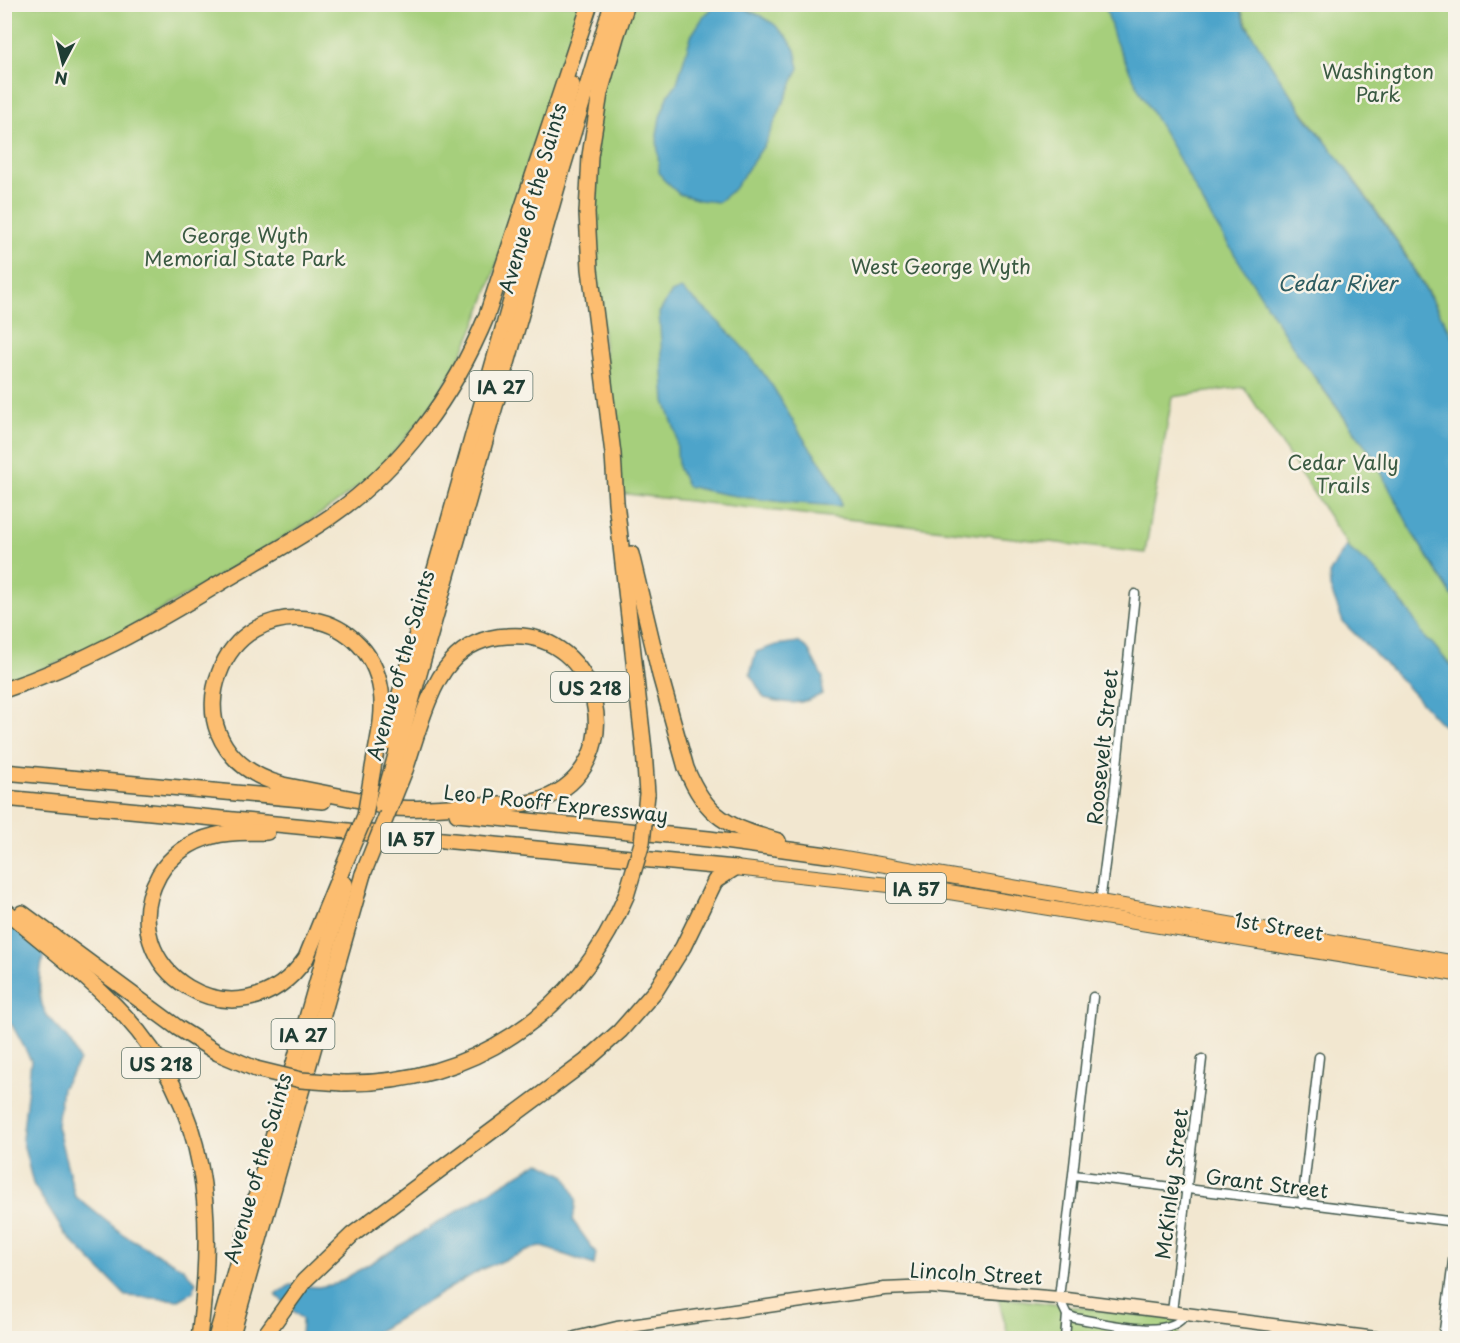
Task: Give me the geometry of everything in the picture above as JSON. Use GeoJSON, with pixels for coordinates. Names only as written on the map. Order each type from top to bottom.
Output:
{"type":"FeatureCollection","features":[{"type":"Feature","properties":{"kind":"highway"},"geometry":{"type":"LineString","coordinates":[[4,690],[49,674],[149,626],[332,516],[381,475],[415,439],[441,405],[471,354],[487,315],[590,4]]}},
{"type":"Feature","properties":{"kind":"highway","name":"Avenue of the Saints"},"geometry":{"type":"LineString","coordinates":[[231,1338],[264,1196],[365,816],[387,769],[585,39],[597,4]]}},
{"type":"Feature","properties":{"kind":"highway","name":"Avenue of the Saints"},"geometry":{"type":"LineString","coordinates":[[351,873],[387,769],[612,4]]}},
{"type":"Feature","properties":{"kind":"highway"},"geometry":{"type":"LineString","coordinates":[[4,900],[203,1045],[256,1069],[301,1080],[342,1083],[389,1081],[439,1071],[482,1053],[520,1030],[551,1006],[589,964],[617,918],[626,896],[642,843],[647,794],[613,454],[590,270],[588,195],[590,156],[600,93],[627,4]]}},
{"type":"Feature","properties":{"kind":"highway"},"geometry":{"type":"LineString","coordinates":[[613,454],[639,591],[692,783],[711,810],[737,828],[827,855]]}},
{"type":"Feature","properties":{"kind":"highway"},"geometry":{"type":"LineString","coordinates":[[387,769],[381,690],[370,659],[354,639],[331,624],[298,617],[256,628],[230,652],[216,681],[213,694],[214,718],[222,740],[243,767],[275,783],[394,808]]}},
{"type":"Feature","properties":{"kind":"highway","name":"US 218"},"geometry":{"type":"LineString","coordinates":[[387,769],[451,662],[476,643],[515,635],[540,640],[559,649],[577,665],[593,694],[597,717],[594,744],[584,767],[556,793],[530,803],[520,804],[394,808]]}},
{"type":"Feature","properties":{"kind":"highway","name":"Leo P Rooff Expressway"},"geometry":{"type":"LineString","coordinates":[[4,772],[708,839],[827,855]]}},
{"type":"Feature","properties":{"kind":"highway","name":"IA 57"},"geometry":{"type":"LineString","coordinates":[[4,798],[735,868]]}},
{"type":"Feature","properties":{"kind":"highway"},"geometry":{"type":"LineString","coordinates":[[338,831],[223,834],[190,844],[168,863],[156,880],[148,909],[151,939],[158,956],[169,971],[191,989],[209,997],[227,1000],[257,997],[283,984],[299,968],[351,873]]}},
{"type":"Feature","properties":{"kind":"highway"},"geometry":{"type":"LineString","coordinates":[[263,1338],[304,1281],[352,1234],[585,1062],[620,1031],[656,990],[670,970],[715,881],[735,868]]}},
{"type":"Feature","properties":{"kind":"highway","name":"US 218"},"geometry":{"type":"LineString","coordinates":[[4,909],[106,996],[140,1033],[167,1073],[186,1111],[201,1165],[207,1210],[205,1279],[199,1338]]}},
{"type":"Feature","properties":{"kind":"highway","name":"Avenue of the Saints"},"geometry":{"type":"LineString","coordinates":[[216,1338],[264,1196]]}},
{"type":"Feature","properties":{"kind":"main road","name":"Leo P Rooff Expressway"},"geometry":{"type":"LineString","coordinates":[[827,855],[1099,909]]}},
{"type":"Feature","properties":{"kind":"main road","name":"IA 57"},"geometry":{"type":"LineString","coordinates":[[735,868],[1099,909]]}},
{"type":"Feature","properties":{"kind":"main road","name":"1st Street"},"geometry":{"type":"LineString","coordinates":[[1099,909],[1455,963]]}},
{"type":"Feature","properties":{"kind":"main road","name":"1st Street"},"geometry":{"type":"LineString","coordinates":[[1099,909],[1455,974]]}},
{"type":"Feature","properties":{"kind":"main road","name":"Lincoln Street"},"geometry":{"type":"LineString","coordinates":[[574,1338],[617,1328],[910,1287],[950,1288],[1059,1298],[1376,1338]]}},
{"type":"Feature","properties":{"kind":"street","name":"Roosevelt Street"},"geometry":{"type":"LineString","coordinates":[[1099,909],[1135,594]]}},
{"type":"Feature","properties":{"kind":"street"},"geometry":{"type":"LineString","coordinates":[[1065,1338],[1067,1315],[1059,1298],[1093,997]]}},
{"type":"Feature","properties":{"kind":"street"},"geometry":{"type":"LineString","coordinates":[[1302,1204],[1319,1057]]}},
{"type":"Feature","properties":{"kind":"street","name":"McKinley Street"},"geometry":{"type":"LineString","coordinates":[[1172,1312],[1202,1059]]}},
{"type":"Feature","properties":{"kind":"street","name":"Grant Street"},"geometry":{"type":"LineString","coordinates":[[1074,1175],[1455,1222]]}},
{"type":"Feature","properties":{"kind":"street"},"geometry":{"type":"LineString","coordinates":[[1443,1338],[1455,1238]]}},
{"type":"Feature","properties":{"kind":"street"},"geometry":{"type":"LineString","coordinates":[[1067,1315],[1139,1328],[1163,1329],[1182,1320],[1185,1314]]}},
{"type":"Feature","properties":{"kind":"green space","name":"George Wyth Memorial State Park"},"geometry":{"type":"Polygon","coordinates":[[[5,5],[584,5],[537,133],[494,274],[476,322],[447,380],[398,447],[354,490],[279,540],[89,649],[5,682],[5,5]]]}},
{"type":"Feature","properties":{"kind":"green space","name":"West George Wyth"},"geometry":{"type":"Polygon","coordinates":[[[628,5],[1142,5],[1314,377],[1372,455],[1415,537],[1455,600],[1455,709],[1244,387],[1172,397],[1145,553],[619,493],[588,187],[600,93],[628,5]]]}},
{"type":"Feature","properties":{"kind":"green space","name":"Washington Park"},"geometry":{"type":"Polygon","coordinates":[[[1239,5],[1455,5],[1455,340],[1397,241],[1270,65],[1258,46],[1239,5]]]}},
{"type":"Feature","properties":{"kind":"green space"},"geometry":{"type":"Polygon","coordinates":[[[998,1297],[1180,1320],[1178,1338],[1009,1338],[998,1297]]]}},
{"type":"Feature","properties":{"kind":"water"},"geometry":{"type":"Polygon","coordinates":[[[717,4],[735,5],[774,24],[788,38],[795,50],[799,68],[765,144],[734,189],[718,202],[679,194],[663,179],[659,172],[657,135],[660,117],[669,94],[677,83],[691,36],[704,16],[717,4]]]}},
{"type":"Feature","properties":{"kind":"water","name":"Cedar River"},"geometry":{"type":"Polygon","coordinates":[[[1105,5],[1239,5],[1246,25],[1277,74],[1397,242],[1455,340],[1455,600],[1415,537],[1372,455],[1297,353],[1211,217],[1141,94],[1115,40],[1105,5]]]}},
{"type":"Feature","properties":{"kind":"water"},"geometry":{"type":"Polygon","coordinates":[[[681,289],[731,334],[763,373],[833,481],[841,506],[744,497],[687,486],[678,467],[676,433],[665,401],[659,313],[671,293],[681,289]]]}},
{"type":"Feature","properties":{"kind":"water"},"geometry":{"type":"Polygon","coordinates":[[[1346,546],[1376,571],[1410,613],[1426,640],[1432,643],[1455,671],[1455,733],[1440,723],[1343,622],[1330,587],[1329,574],[1346,546]]]}},
{"type":"Feature","properties":{"kind":"water"},"geometry":{"type":"Polygon","coordinates":[[[798,642],[808,649],[823,678],[822,694],[807,701],[794,703],[764,698],[750,674],[756,652],[776,645],[798,642]]]}},
{"type":"Feature","properties":{"kind":"water"},"geometry":{"type":"Polygon","coordinates":[[[4,917],[44,953],[40,978],[42,1004],[49,1018],[70,1042],[79,1061],[62,1088],[57,1126],[75,1196],[124,1235],[183,1268],[196,1282],[193,1292],[179,1300],[126,1296],[65,1234],[33,1184],[22,1139],[31,1060],[12,1025],[5,1020],[4,917]]]}},
{"type":"Feature","properties":{"kind":"water"},"geometry":{"type":"Polygon","coordinates":[[[539,1162],[566,1176],[576,1199],[573,1221],[596,1253],[594,1265],[540,1246],[482,1269],[366,1338],[301,1338],[302,1319],[276,1295],[290,1285],[318,1287],[336,1284],[539,1162]]]}},
{"type":"Feature","properties":{"kind":"park label","name":"Cedar Vally Trails"},"geometry":{"type":"Point","coordinates":[1343,474]}}]}
